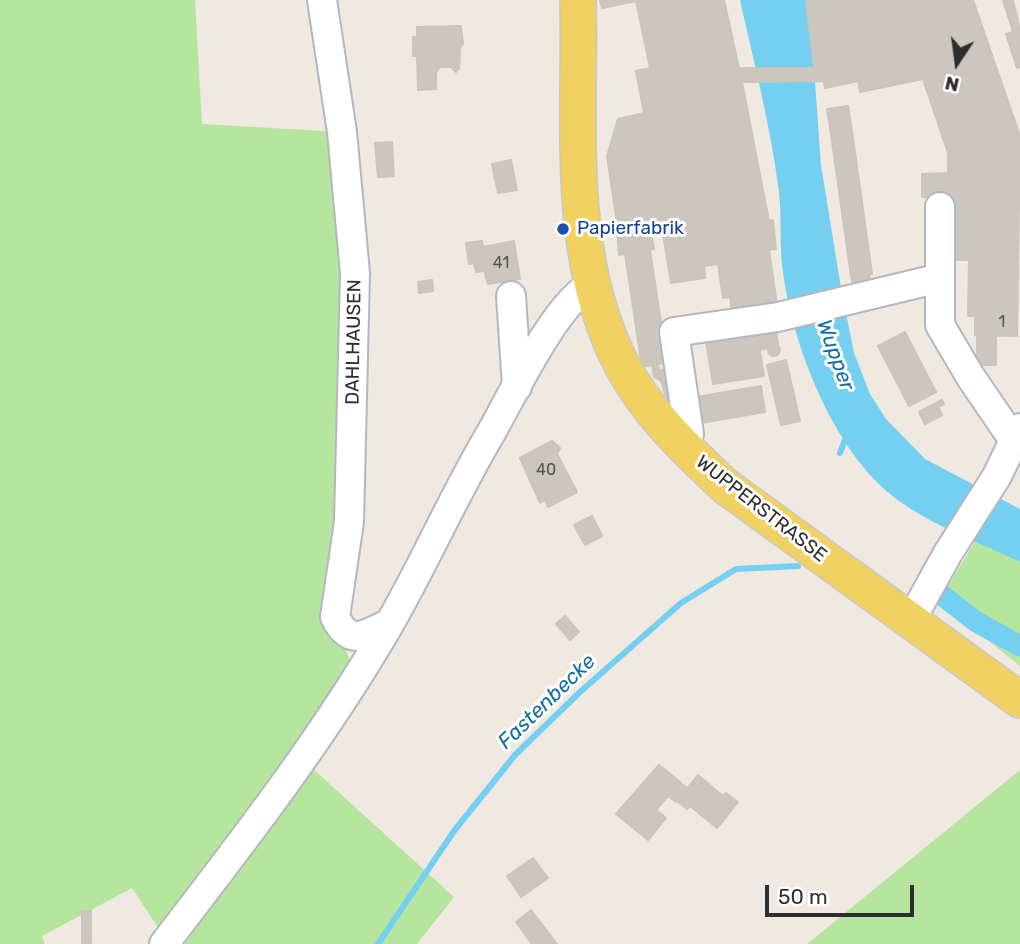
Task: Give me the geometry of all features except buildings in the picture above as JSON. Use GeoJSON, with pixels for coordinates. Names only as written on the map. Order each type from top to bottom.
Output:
{"type":"FeatureCollection","features":[{"type":"Feature","properties":{"kind":"main road","name":"WUPPERSTRASSE"},"geometry":{"type":"LineString","coordinates":[[578,0],[581,201],[593,284],[622,365],[643,400],[684,447],[725,486],[1020,700]]}},
{"type":"Feature","properties":{"kind":"street","name":"DAHLHAUSEN"},"geometry":{"type":"LineString","coordinates":[[322,0],[341,132],[355,273],[349,522],[335,617],[342,631],[350,636],[361,636],[390,622]]}},
{"type":"Feature","properties":{"kind":"street"},"geometry":{"type":"LineString","coordinates":[[911,620],[948,553],[997,476],[1018,435],[970,376],[940,325],[940,206]]}},
{"type":"Feature","properties":{"kind":"street"},"geometry":{"type":"LineString","coordinates":[[684,447],[688,434],[674,332],[778,317],[940,278]]}},
{"type":"Feature","properties":{"kind":"street"},"geometry":{"type":"LineString","coordinates":[[164,944],[297,771],[390,622],[475,459],[561,312],[582,289],[593,284]]}},
{"type":"Feature","properties":{"kind":"street"},"geometry":{"type":"LineString","coordinates":[[511,296],[517,387]]}},
{"type":"Feature","properties":{"kind":"green space"},"geometry":{"type":"Polygon","coordinates":[[[0,0],[195,0],[202,124],[341,132],[354,276],[332,620],[356,673],[161,932],[132,888],[42,936],[45,944],[0,944],[0,0]]]}},
{"type":"Feature","properties":{"kind":"green space"},"geometry":{"type":"Polygon","coordinates":[[[976,540],[1020,562],[1020,666],[939,601],[976,540]]]}},
{"type":"Feature","properties":{"kind":"green space"},"geometry":{"type":"Polygon","coordinates":[[[312,768],[454,897],[417,944],[182,944],[264,828],[312,768]]]}},
{"type":"Feature","properties":{"kind":"green space"},"geometry":{"type":"Polygon","coordinates":[[[1020,770],[1020,944],[807,944],[1020,770]]]}},
{"type":"Feature","properties":{"kind":"water","name":"Wupper"},"geometry":{"type":"Polygon","coordinates":[[[740,0],[806,0],[821,165],[854,353],[870,394],[886,419],[925,459],[1020,509],[1020,562],[929,520],[881,486],[845,442],[816,387],[804,358],[788,299],[782,262],[776,168],[740,0]]]}},
{"type":"Feature","properties":{"kind":"waterway","name":"Fastenbecke"},"geometry":{"type":"LineString","coordinates":[[840,453],[848,432]]}},
{"type":"Feature","properties":{"kind":"waterway","name":"Fastenbecke"},"geometry":{"type":"LineString","coordinates":[[378,944],[454,831],[515,755],[580,692],[681,603],[736,569],[798,566]]}},
{"type":"Feature","properties":{"kind":"waterway"},"geometry":{"type":"LineString","coordinates":[[943,596],[975,621],[1020,646]]}},
{"type":"Feature","properties":{"kind":"place","name":"Papierfabrik"},"geometry":{"type":"Point","coordinates":[563,229]}}]}
